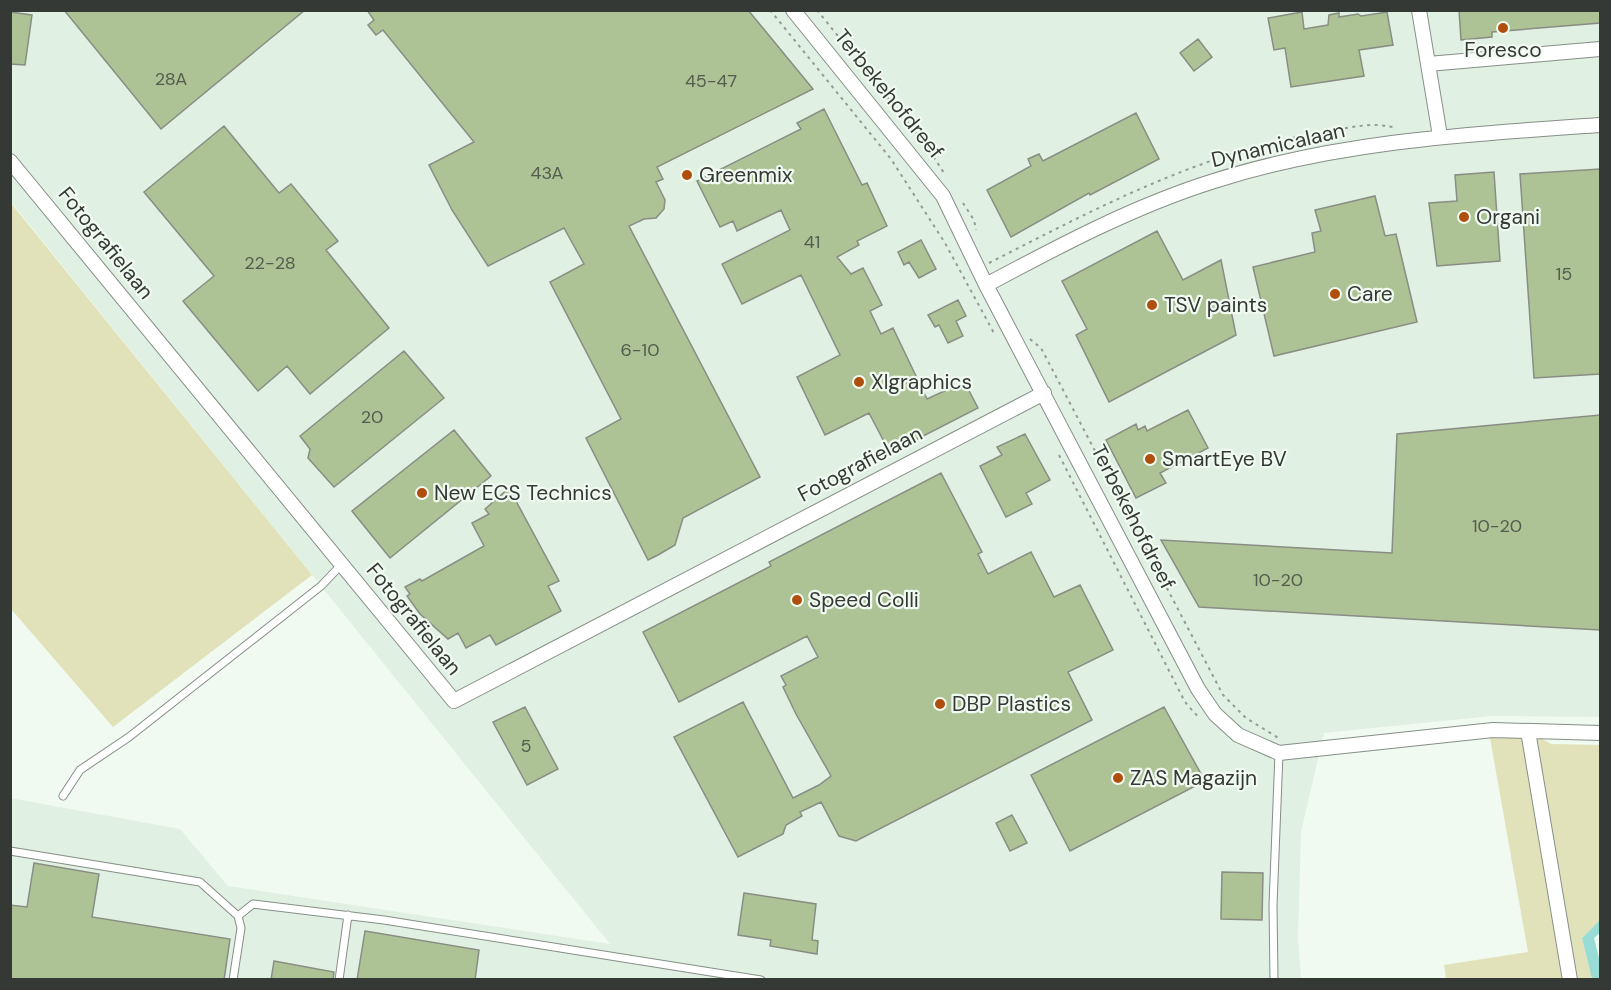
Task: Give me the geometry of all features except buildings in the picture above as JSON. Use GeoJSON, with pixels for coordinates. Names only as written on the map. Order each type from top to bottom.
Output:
{"type":"FeatureCollection","features":[{"type":"Feature","properties":{"kind":"street","name":"Terbekehofdreef"},"geometry":{"type":"LineString","coordinates":[[794,10],[943,196],[986,285],[1198,689],[1215,714],[1238,735],[1279,753],[1493,730],[1600,734]]}},
{"type":"Feature","properties":{"kind":"street"},"geometry":{"type":"LineString","coordinates":[[1419,10],[1440,136]]}},
{"type":"Feature","properties":{"kind":"street"},"geometry":{"type":"LineString","coordinates":[[1428,64],[1600,49]]}},
{"type":"Feature","properties":{"kind":"street","name":"Dynamicalaan"},"geometry":{"type":"LineString","coordinates":[[986,285],[1092,229],[1212,181],[1274,164],[1440,136],[1600,125]]}},
{"type":"Feature","properties":{"kind":"street","name":"Fotografielaan"},"geometry":{"type":"LineString","coordinates":[[10,160],[454,701],[1044,393]]}},
{"type":"Feature","properties":{"kind":"street"},"geometry":{"type":"LineString","coordinates":[[1528,731],[1570,980]]}},
{"type":"Feature","properties":{"kind":"lane"},"geometry":{"type":"LineString","coordinates":[[63,796],[80,770],[166,708],[321,586],[342,564]]}},
{"type":"Feature","properties":{"kind":"lane"},"geometry":{"type":"LineString","coordinates":[[1274,980],[1273,905],[1279,753]]}},
{"type":"Feature","properties":{"kind":"lane"},"geometry":{"type":"LineString","coordinates":[[10,851],[200,882],[238,916],[241,928],[233,980]]}},
{"type":"Feature","properties":{"kind":"lane"},"geometry":{"type":"LineString","coordinates":[[238,916],[253,904],[348,915],[761,980]]}},
{"type":"Feature","properties":{"kind":"lane"},"geometry":{"type":"LineString","coordinates":[[339,980],[348,915]]}},
{"type":"Feature","properties":{"kind":"path"},"geometry":{"type":"LineString","coordinates":[[770,10],[891,159],[927,212],[975,297]]}},
{"type":"Feature","properties":{"kind":"path"},"geometry":{"type":"LineString","coordinates":[[1024,334],[1041,348],[1223,695],[1256,726],[1281,736]]}},
{"type":"Feature","properties":{"kind":"shaded area"},"geometry":{"type":"Polygon","coordinates":[[[11,11],[1600,11],[1600,717],[1492,716],[1324,733],[1301,832],[1298,938],[1301,979],[11,979],[10,798],[180,829],[228,886],[610,944],[11,202],[11,11]]]}},
{"type":"Feature","properties":{"kind":"green space"},"geometry":{"type":"Polygon","coordinates":[[[10,202],[312,575],[113,727],[11,609],[10,202]]]}},
{"type":"Feature","properties":{"kind":"green space"},"geometry":{"type":"Polygon","coordinates":[[[1528,731],[1551,744],[1600,745],[1600,920],[1582,938],[1592,979],[1446,979],[1444,965],[1528,952],[1490,738],[1528,731]]]}},
{"type":"Feature","properties":{"kind":"water"},"geometry":{"type":"Polygon","coordinates":[[[1600,920],[1600,933],[1594,938],[1600,962],[1600,979],[1592,979],[1582,938],[1600,920]]]}},
{"type":"Feature","properties":{"kind":"place","name":"Foresco"},"geometry":{"type":"Point","coordinates":[1503,28]}},
{"type":"Feature","properties":{"kind":"place","name":"Greenmix"},"geometry":{"type":"Point","coordinates":[687,175]}},
{"type":"Feature","properties":{"kind":"place","name":"Organi"},"geometry":{"type":"Point","coordinates":[1464,217]}},
{"type":"Feature","properties":{"kind":"place","name":"Care"},"geometry":{"type":"Point","coordinates":[1335,294]}},
{"type":"Feature","properties":{"kind":"place","name":"TSV paints"},"geometry":{"type":"Point","coordinates":[1152,305]}},
{"type":"Feature","properties":{"kind":"place","name":"Xlgraphics"},"geometry":{"type":"Point","coordinates":[859,382]}},
{"type":"Feature","properties":{"kind":"place","name":"SmartEye BV"},"geometry":{"type":"Point","coordinates":[1150,459]}},
{"type":"Feature","properties":{"kind":"place","name":"New ECS Technics"},"geometry":{"type":"Point","coordinates":[422,493]}},
{"type":"Feature","properties":{"kind":"place","name":"Speed Colli"},"geometry":{"type":"Point","coordinates":[797,600]}},
{"type":"Feature","properties":{"kind":"place","name":"DBP Plastics"},"geometry":{"type":"Point","coordinates":[940,704]}},
{"type":"Feature","properties":{"kind":"place","name":"ZAS Magazijn"},"geometry":{"type":"Point","coordinates":[1118,778]}}]}
